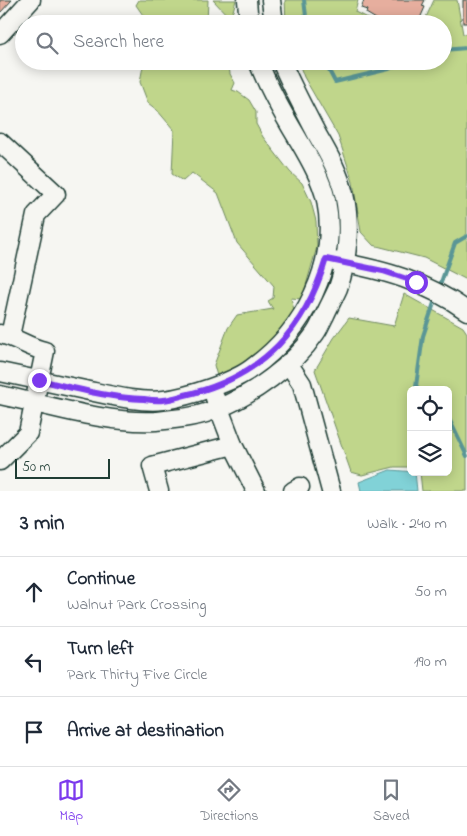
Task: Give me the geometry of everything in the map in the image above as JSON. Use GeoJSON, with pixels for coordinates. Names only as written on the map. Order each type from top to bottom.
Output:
{"type":"FeatureCollection","features":[{"type":"Feature","properties":{"kind":"street"},"geometry":{"type":"LineString","coordinates":[[17,15],[31,0]]}},
{"type":"Feature","properties":{"kind":"street"},"geometry":{"type":"LineString","coordinates":[[248,0],[249,15]]}},
{"type":"Feature","properties":{"kind":"street"},"geometry":{"type":"LineString","coordinates":[[271,0],[273,15]]}},
{"type":"Feature","properties":{"kind":"street"},"geometry":{"type":"LineString","coordinates":[[0,34],[15,18]]}},
{"type":"Feature","properties":{"kind":"street"},"geometry":{"type":"LineString","coordinates":[[0,372],[123,398],[163,400],[212,388],[251,369],[270,354],[287,336],[298,320],[320,279],[330,237],[329,220],[326,198],[309,159],[281,110],[262,70]]}},
{"type":"Feature","properties":{"kind":"street"},"geometry":{"type":"LineString","coordinates":[[0,395],[107,418],[134,421],[184,418],[219,408],[252,392],[288,363],[315,334],[338,288],[345,263],[347,218],[345,196],[338,171],[285,70]]}},
{"type":"Feature","properties":{"kind":"street"},"geometry":{"type":"LineString","coordinates":[[0,142],[56,194],[36,215],[5,335],[34,350],[45,352],[35,402],[28,434],[0,461]]}},
{"type":"Feature","properties":{"kind":"street"},"geometry":{"type":"LineString","coordinates":[[326,259],[383,271],[416,282],[448,298],[467,311]]}},
{"type":"Feature","properties":{"kind":"street"},"geometry":{"type":"LineString","coordinates":[[288,363],[302,384],[331,491]]}},
{"type":"Feature","properties":{"kind":"street"},"geometry":{"type":"LineString","coordinates":[[212,388],[233,445],[256,491]]}},
{"type":"Feature","properties":{"kind":"street"},"geometry":{"type":"LineString","coordinates":[[159,491],[152,466],[233,445]]}},
{"type":"Feature","properties":{"kind":"green space"},"geometry":{"type":"Polygon","coordinates":[[[139,0],[208,0],[207,15],[143,15],[136,5],[139,0]]]}},
{"type":"Feature","properties":{"kind":"green space"},"geometry":{"type":"Polygon","coordinates":[[[213,0],[236,0],[233,11],[230,15],[227,15],[213,0]]]}},
{"type":"Feature","properties":{"kind":"green space"},"geometry":{"type":"Polygon","coordinates":[[[285,0],[358,0],[355,12],[361,15],[286,15],[285,0]]]}},
{"type":"Feature","properties":{"kind":"green space"},"geometry":{"type":"Polygon","coordinates":[[[434,0],[457,0],[463,34],[467,34],[467,280],[424,258],[373,245],[361,232],[353,182],[338,136],[301,70],[452,70],[452,15],[427,15],[434,0]]]}},
{"type":"Feature","properties":{"kind":"green space"},"geometry":{"type":"Polygon","coordinates":[[[142,70],[230,70],[235,83],[232,90],[249,100],[256,112],[256,124],[263,137],[290,172],[302,183],[311,202],[316,221],[317,247],[302,299],[291,298],[295,314],[252,359],[217,376],[214,365],[228,328],[237,315],[273,309],[268,301],[273,298],[274,286],[237,243],[218,193],[192,173],[183,181],[172,174],[174,130],[157,110],[148,103],[140,82],[142,70]]]}},
{"type":"Feature","properties":{"kind":"green space"},"geometry":{"type":"Polygon","coordinates":[[[404,294],[463,327],[467,333],[467,491],[422,491],[420,476],[452,476],[452,386],[407,386],[407,467],[394,467],[362,475],[351,472],[315,370],[334,338],[349,318],[394,326],[404,294]]]}},
{"type":"Feature","properties":{"kind":"water"},"geometry":{"type":"Polygon","coordinates":[[[390,470],[407,471],[407,476],[415,476],[417,491],[361,491],[359,482],[390,470]]]}},
{"type":"Feature","properties":{"kind":"building"},"geometry":{"type":"Polygon","coordinates":[[[0,0],[12,0],[0,13],[0,0]]]}},
{"type":"Feature","properties":{"kind":"building"},"geometry":{"type":"Polygon","coordinates":[[[364,0],[425,0],[422,6],[425,7],[422,15],[369,15],[366,13],[367,10],[361,8],[364,0]]]}},
{"type":"Feature","properties":{"kind":"building"},"geometry":{"type":"Polygon","coordinates":[[[463,0],[467,0],[467,23],[463,23],[463,0]]]}},
{"type":"Feature","properties":{"kind":"waterway"},"geometry":{"type":"LineString","coordinates":[[304,0],[306,15]]}},
{"type":"Feature","properties":{"kind":"waterway"},"geometry":{"type":"LineString","coordinates":[[452,49],[467,48]]}},
{"type":"Feature","properties":{"kind":"waterway"},"geometry":{"type":"LineString","coordinates":[[329,70],[335,82],[385,70]]}},
{"type":"Feature","properties":{"kind":"waterway"},"geometry":{"type":"LineString","coordinates":[[439,288],[455,243],[467,236]]}},
{"type":"Feature","properties":{"kind":"waterway"},"geometry":{"type":"LineString","coordinates":[[416,386],[423,336],[436,297]]}},
{"type":"Feature","properties":{"kind":"waterway"},"geometry":{"type":"LineString","coordinates":[[452,425],[467,456]]}},
{"type":"Feature","properties":{"kind":"route"},"geometry":{"type":"LineString","coordinates":[[39,380],[123,398],[163,400],[212,388],[251,369],[270,354],[287,336],[310,299],[320,279],[326,259],[383,271],[416,282]]}}]}
